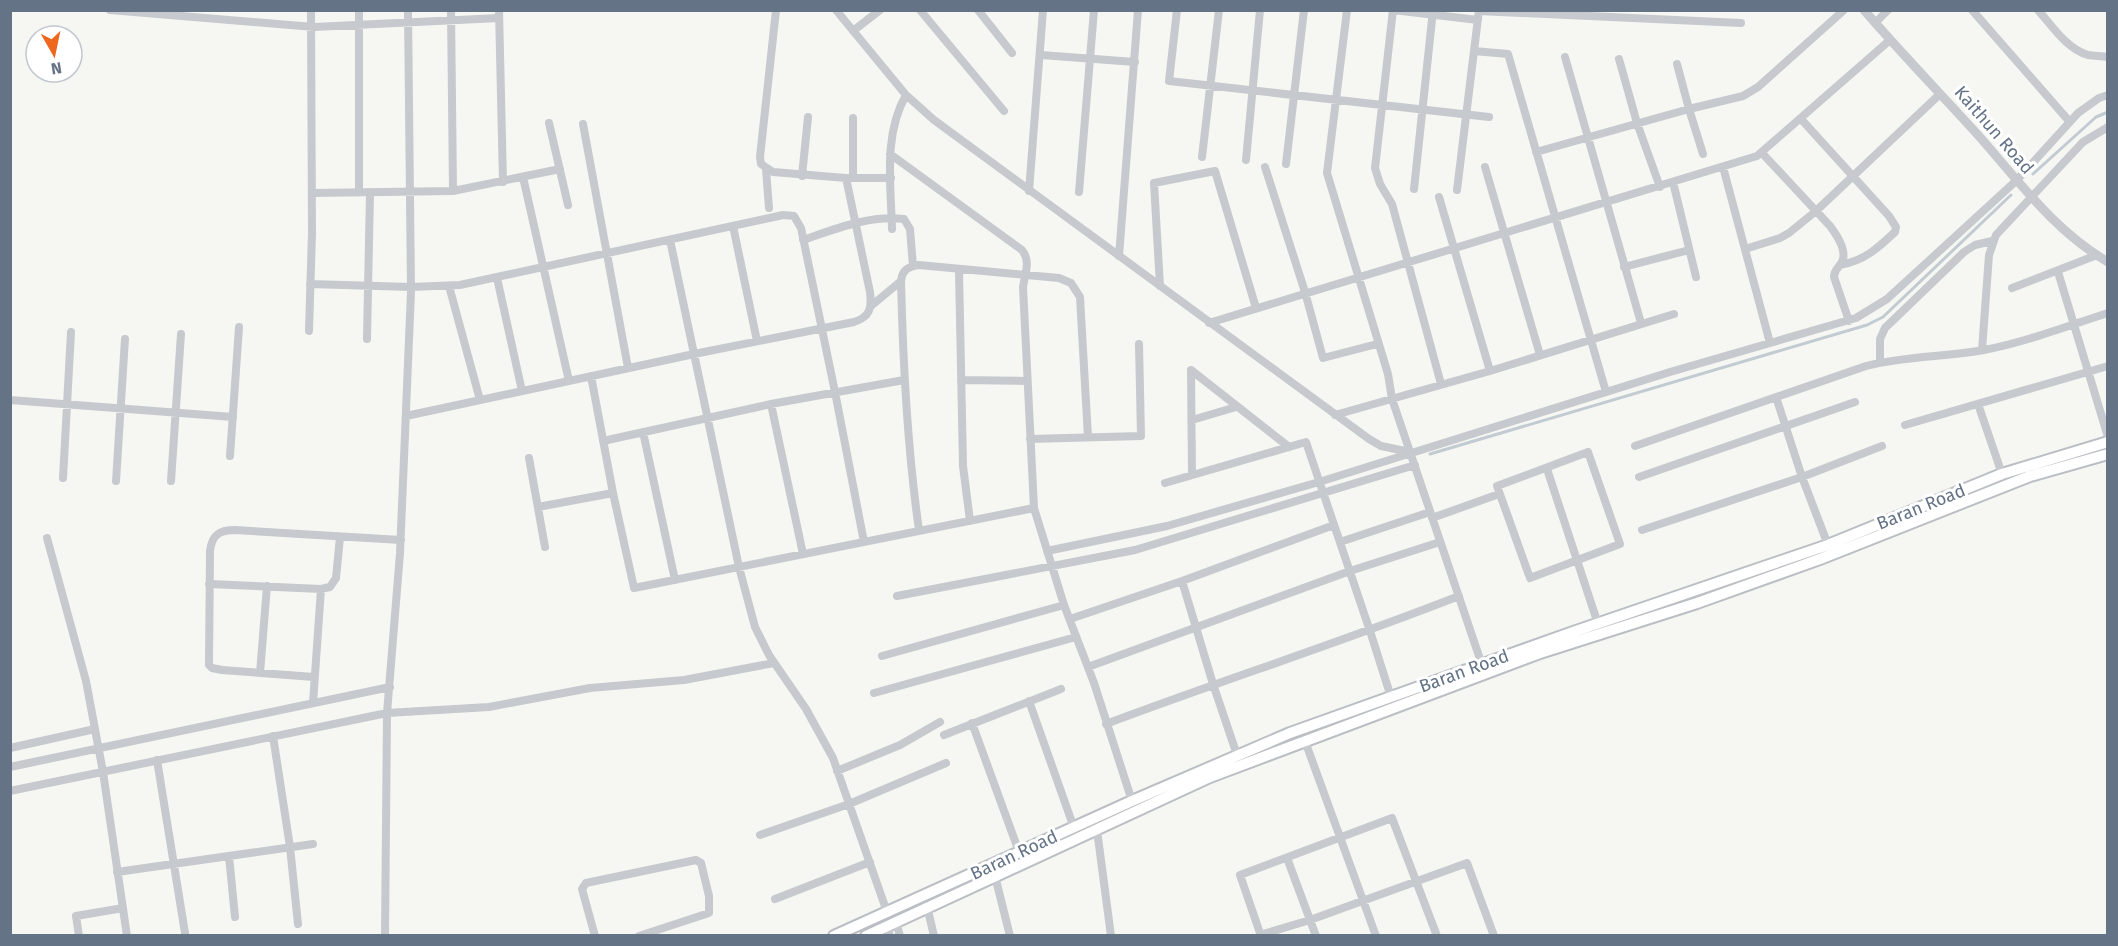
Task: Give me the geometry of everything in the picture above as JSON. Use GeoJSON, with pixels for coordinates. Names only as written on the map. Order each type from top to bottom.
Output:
{"type":"FeatureCollection","features":[{"type":"Feature","properties":{"kind":"main road","name":"Baran Road"},"geometry":{"type":"LineString","coordinates":[[834,936],[1290,732],[1390,698],[1540,653],[1719,595],[1820,560],[2002,474],[2108,442]]}},
{"type":"Feature","properties":{"kind":"main road","name":"Baran Road"},"geometry":{"type":"LineString","coordinates":[[866,936],[891,928],[927,906],[1210,777],[1598,624],[2030,476],[2108,454]]}},
{"type":"Feature","properties":{"kind":"street"},"geometry":{"type":"LineString","coordinates":[[110,10],[311,27],[408,21],[451,21],[499,14],[503,182]]}},
{"type":"Feature","properties":{"kind":"street"},"geometry":{"type":"LineString","coordinates":[[309,331],[312,192],[311,10]]}},
{"type":"Feature","properties":{"kind":"street"},"geometry":{"type":"LineString","coordinates":[[359,10],[360,193]]}},
{"type":"Feature","properties":{"kind":"street"},"geometry":{"type":"LineString","coordinates":[[386,936],[387,713],[400,540],[411,287],[408,10]]}},
{"type":"Feature","properties":{"kind":"street"},"geometry":{"type":"LineString","coordinates":[[450,10],[453,190]]}},
{"type":"Feature","properties":{"kind":"street"},"geometry":{"type":"LineString","coordinates":[[776,10],[761,164],[773,172],[802,176],[891,178]]}},
{"type":"Feature","properties":{"kind":"street"},"geometry":{"type":"LineString","coordinates":[[836,10],[906,95],[934,120],[1335,415],[1381,446],[1410,452]]}},
{"type":"Feature","properties":{"kind":"street"},"geometry":{"type":"LineString","coordinates":[[853,31],[880,10]]}},
{"type":"Feature","properties":{"kind":"street"},"geometry":{"type":"LineString","coordinates":[[920,10],[1004,111]]}},
{"type":"Feature","properties":{"kind":"street"},"geometry":{"type":"LineString","coordinates":[[978,10],[1012,52]]}},
{"type":"Feature","properties":{"kind":"street"},"geometry":{"type":"LineString","coordinates":[[1029,191],[1043,10]]}},
{"type":"Feature","properties":{"kind":"street"},"geometry":{"type":"LineString","coordinates":[[1079,192],[1094,10]]}},
{"type":"Feature","properties":{"kind":"street"},"geometry":{"type":"LineString","coordinates":[[1119,256],[1138,10]]}},
{"type":"Feature","properties":{"kind":"street"},"geometry":{"type":"LineString","coordinates":[[1177,10],[1169,81],[1489,117]]}},
{"type":"Feature","properties":{"kind":"street"},"geometry":{"type":"LineString","coordinates":[[1202,157],[1220,10]]}},
{"type":"Feature","properties":{"kind":"street"},"geometry":{"type":"LineString","coordinates":[[1246,160],[1260,10]]}},
{"type":"Feature","properties":{"kind":"street"},"geometry":{"type":"LineString","coordinates":[[1286,164],[1304,10]]}},
{"type":"Feature","properties":{"kind":"street"},"geometry":{"type":"LineString","coordinates":[[1347,10],[1327,174],[1388,374],[1392,399],[1484,669]]}},
{"type":"Feature","properties":{"kind":"street"},"geometry":{"type":"LineString","coordinates":[[1441,384],[1392,204],[1375,173],[1374,162],[1393,10],[1741,23]]}},
{"type":"Feature","properties":{"kind":"street"},"geometry":{"type":"LineString","coordinates":[[1536,152],[1743,96],[1753,91],[1844,10]]}},
{"type":"Feature","properties":{"kind":"street","name":"Kaithun Road"},"geometry":{"type":"LineString","coordinates":[[1864,10],[2031,198],[2074,240],[2108,262]]}},
{"type":"Feature","properties":{"kind":"street"},"geometry":{"type":"LineString","coordinates":[[1875,23],[1888,10]]}},
{"type":"Feature","properties":{"kind":"street"},"geometry":{"type":"LineString","coordinates":[[1972,10],[2069,121]]}},
{"type":"Feature","properties":{"kind":"street"},"geometry":{"type":"LineString","coordinates":[[2038,10],[2063,39],[2074,47],[2087,55],[2108,57]]}},
{"type":"Feature","properties":{"kind":"street"},"geometry":{"type":"LineString","coordinates":[[1414,189],[1433,13]]}},
{"type":"Feature","properties":{"kind":"street"},"geometry":{"type":"LineString","coordinates":[[1457,190],[1479,14]]}},
{"type":"Feature","properties":{"kind":"street"},"geometry":{"type":"LineString","coordinates":[[1209,323],[1357,276],[1660,187],[1762,153],[1890,40]]}},
{"type":"Feature","properties":{"kind":"street"},"geometry":{"type":"LineString","coordinates":[[1474,51],[1508,54],[1606,392]]}},
{"type":"Feature","properties":{"kind":"street"},"geometry":{"type":"LineString","coordinates":[[1041,54],[1135,62]]}},
{"type":"Feature","properties":{"kind":"street"},"geometry":{"type":"LineString","coordinates":[[1565,57],[1641,323]]}},
{"type":"Feature","properties":{"kind":"street"},"geometry":{"type":"LineString","coordinates":[[1619,59],[1637,123],[1660,187]]}},
{"type":"Feature","properties":{"kind":"street"},"geometry":{"type":"LineString","coordinates":[[1677,64],[1703,154]]}},
{"type":"Feature","properties":{"kind":"street"},"geometry":{"type":"LineString","coordinates":[[1745,249],[1785,236],[1816,211],[1940,94]]}},
{"type":"Feature","properties":{"kind":"street"},"geometry":{"type":"LineString","coordinates":[[892,230],[890,154],[895,117],[906,95]]}},
{"type":"Feature","properties":{"kind":"street"},"geometry":{"type":"LineString","coordinates":[[1047,551],[1167,526],[1319,482],[1606,392],[1849,321],[1887,299],[2017,180],[2069,121],[2099,98],[2108,95]]}},
{"type":"Feature","properties":{"kind":"street"},"geometry":{"type":"LineString","coordinates":[[802,176],[808,117]]}},
{"type":"Feature","properties":{"kind":"street"},"geometry":{"type":"LineString","coordinates":[[406,416],[861,320],[868,314],[871,306],[849,178],[852,118]]}},
{"type":"Feature","properties":{"kind":"street"},"geometry":{"type":"LineString","coordinates":[[1801,119],[1894,222],[1896,229],[1869,255],[1852,263],[1840,264]]}},
{"type":"Feature","properties":{"kind":"street"},"geometry":{"type":"LineString","coordinates":[[549,123],[568,206]]}},
{"type":"Feature","properties":{"kind":"street"},"geometry":{"type":"LineString","coordinates":[[583,124],[628,368]]}},
{"type":"Feature","properties":{"kind":"street"},"geometry":{"type":"LineString","coordinates":[[1982,350],[1992,241],[2083,142],[2108,127]]}},
{"type":"Feature","properties":{"kind":"street"},"geometry":{"type":"LineString","coordinates":[[1762,153],[1839,238],[1844,256],[1834,272],[1834,277],[1849,321]]}},
{"type":"Feature","properties":{"kind":"street"},"geometry":{"type":"LineString","coordinates":[[890,154],[1022,250],[1027,259],[1023,287],[1034,508],[1064,605],[1088,667],[1132,801]]}},
{"type":"Feature","properties":{"kind":"street"},"geometry":{"type":"LineString","coordinates":[[1265,167],[1305,292],[1323,358],[1377,344]]}},
{"type":"Feature","properties":{"kind":"street"},"geometry":{"type":"LineString","coordinates":[[1485,167],[1540,355]]}},
{"type":"Feature","properties":{"kind":"street"},"geometry":{"type":"LineString","coordinates":[[1723,167],[1770,343]]}},
{"type":"Feature","properties":{"kind":"street"},"geometry":{"type":"LineString","coordinates":[[312,192],[370,193],[453,190],[560,169]]}},
{"type":"Feature","properties":{"kind":"street"},"geometry":{"type":"LineString","coordinates":[[766,169],[769,208]]}},
{"type":"Feature","properties":{"kind":"street"},"geometry":{"type":"LineString","coordinates":[[1160,286],[1154,183],[1215,171],[1256,308]]}},
{"type":"Feature","properties":{"kind":"street"},"geometry":{"type":"LineString","coordinates":[[523,177],[570,381]]}},
{"type":"Feature","properties":{"kind":"street"},"geometry":{"type":"LineString","coordinates":[[1673,182],[1696,277]]}},
{"type":"Feature","properties":{"kind":"street"},"geometry":{"type":"LineString","coordinates":[[367,339],[370,193]]}},
{"type":"Feature","properties":{"kind":"street"},"geometry":{"type":"LineString","coordinates":[[1439,197],[1490,371]]}},
{"type":"Feature","properties":{"kind":"street"},"geometry":{"type":"LineString","coordinates":[[310,284],[449,286],[497,278],[783,214],[791,215],[798,220],[803,240],[864,542]]}},
{"type":"Feature","properties":{"kind":"street"},"geometry":{"type":"LineString","coordinates":[[803,240],[856,222],[903,219],[910,229],[913,266]]}},
{"type":"Feature","properties":{"kind":"street"},"geometry":{"type":"LineString","coordinates":[[733,226],[758,341]]}},
{"type":"Feature","properties":{"kind":"street"},"geometry":{"type":"LineString","coordinates":[[670,240],[739,567],[755,627],[774,663],[806,709],[830,752],[887,912]]}},
{"type":"Feature","properties":{"kind":"street"},"geometry":{"type":"LineString","coordinates":[[1880,362],[1880,336],[1893,320],[1964,252],[1975,245],[1992,241]]}},
{"type":"Feature","properties":{"kind":"street"},"geometry":{"type":"LineString","coordinates":[[1624,267],[1689,250]]}},
{"type":"Feature","properties":{"kind":"street"},"geometry":{"type":"LineString","coordinates":[[2012,288],[2097,255]]}},
{"type":"Feature","properties":{"kind":"street"},"geometry":{"type":"LineString","coordinates":[[919,530],[910,467],[904,380],[901,281],[905,270],[913,266],[1059,278],[1071,283],[1080,297],[1088,437]]}},
{"type":"Feature","properties":{"kind":"street"},"geometry":{"type":"LineString","coordinates":[[959,270],[963,466],[970,521]]}},
{"type":"Feature","properties":{"kind":"street"},"geometry":{"type":"LineString","coordinates":[[2058,272],[2108,437]]}},
{"type":"Feature","properties":{"kind":"street"},"geometry":{"type":"LineString","coordinates":[[497,278],[522,391]]}},
{"type":"Feature","properties":{"kind":"street"},"geometry":{"type":"LineString","coordinates":[[871,306],[901,281]]}},
{"type":"Feature","properties":{"kind":"street"},"geometry":{"type":"LineString","coordinates":[[449,286],[480,400]]}},
{"type":"Feature","properties":{"kind":"street"},"geometry":{"type":"LineString","coordinates":[[1635,446],[1857,368],[1880,362],[1982,350],[2108,313]]}},
{"type":"Feature","properties":{"kind":"street"},"geometry":{"type":"LineString","coordinates":[[1335,415],[1490,371],[1674,314]]}},
{"type":"Feature","properties":{"kind":"street"},"geometry":{"type":"LineString","coordinates":[[230,456],[239,327]]}},
{"type":"Feature","properties":{"kind":"street"},"geometry":{"type":"LineString","coordinates":[[63,478],[71,332]]}},
{"type":"Feature","properties":{"kind":"street"},"geometry":{"type":"LineString","coordinates":[[171,481],[182,334]]}},
{"type":"Feature","properties":{"kind":"street"},"geometry":{"type":"LineString","coordinates":[[116,481],[125,339]]}},
{"type":"Feature","properties":{"kind":"street"},"geometry":{"type":"LineString","coordinates":[[1030,439],[1141,436],[1139,345]]}},
{"type":"Feature","properties":{"kind":"street"},"geometry":{"type":"LineString","coordinates":[[1905,425],[2108,366]]}},
{"type":"Feature","properties":{"kind":"street"},"geometry":{"type":"LineString","coordinates":[[1192,475],[1191,370],[1289,447]]}},
{"type":"Feature","properties":{"kind":"street"},"geometry":{"type":"LineString","coordinates":[[591,376],[634,588],[1034,508]]}},
{"type":"Feature","properties":{"kind":"street"},"geometry":{"type":"LineString","coordinates":[[603,441],[771,404],[904,380]]}},
{"type":"Feature","properties":{"kind":"street"},"geometry":{"type":"LineString","coordinates":[[961,380],[1027,381]]}},
{"type":"Feature","properties":{"kind":"street"},"geometry":{"type":"LineString","coordinates":[[1776,397],[1802,477],[1828,545]]}},
{"type":"Feature","properties":{"kind":"street"},"geometry":{"type":"LineString","coordinates":[[10,400],[233,417]]}},
{"type":"Feature","properties":{"kind":"street"},"geometry":{"type":"LineString","coordinates":[[1639,477],[1855,402]]}},
{"type":"Feature","properties":{"kind":"street"},"geometry":{"type":"LineString","coordinates":[[771,404],[803,554]]}},
{"type":"Feature","properties":{"kind":"street"},"geometry":{"type":"LineString","coordinates":[[1978,404],[2002,474]]}},
{"type":"Feature","properties":{"kind":"street"},"geometry":{"type":"LineString","coordinates":[[1192,420],[1236,407]]}},
{"type":"Feature","properties":{"kind":"street"},"geometry":{"type":"LineString","coordinates":[[643,432],[675,580]]}},
{"type":"Feature","properties":{"kind":"street"},"geometry":{"type":"LineString","coordinates":[[1165,483],[1306,442],[1370,631],[1390,698]]}},
{"type":"Feature","properties":{"kind":"street"},"geometry":{"type":"LineString","coordinates":[[1642,530],[1802,477],[1882,446]]}},
{"type":"Feature","properties":{"kind":"street"},"geometry":{"type":"LineString","coordinates":[[1588,452],[1620,544],[1530,578],[1497,486],[1547,469],[1588,452]]}},
{"type":"Feature","properties":{"kind":"street"},"geometry":{"type":"LineString","coordinates":[[529,458],[545,547]]}},
{"type":"Feature","properties":{"kind":"street"},"geometry":{"type":"LineString","coordinates":[[897,596],[1135,550],[1415,465]]}},
{"type":"Feature","properties":{"kind":"street"},"geometry":{"type":"LineString","coordinates":[[1547,469],[1598,624]]}},
{"type":"Feature","properties":{"kind":"street"},"geometry":{"type":"LineString","coordinates":[[538,507],[613,493]]}},
{"type":"Feature","properties":{"kind":"street"},"geometry":{"type":"LineString","coordinates":[[1340,542],[1499,494]]}},
{"type":"Feature","properties":{"kind":"street"},"geometry":{"type":"LineString","coordinates":[[1070,619],[1334,525]]}},
{"type":"Feature","properties":{"kind":"street"},"geometry":{"type":"LineString","coordinates":[[314,677],[222,670],[212,668],[209,664],[209,584],[211,544],[215,535],[235,530],[400,540]]}},
{"type":"Feature","properties":{"kind":"street"},"geometry":{"type":"LineString","coordinates":[[209,584],[321,589],[330,587],[336,578],[340,537]]}},
{"type":"Feature","properties":{"kind":"street"},"geometry":{"type":"LineString","coordinates":[[47,538],[86,681],[103,772],[127,936]]}},
{"type":"Feature","properties":{"kind":"street"},"geometry":{"type":"LineString","coordinates":[[1088,667],[1195,626],[1440,542]]}},
{"type":"Feature","properties":{"kind":"street"},"geometry":{"type":"LineString","coordinates":[[1182,581],[1237,755]]}},
{"type":"Feature","properties":{"kind":"street"},"geometry":{"type":"LineString","coordinates":[[260,673],[267,586]]}},
{"type":"Feature","properties":{"kind":"street"},"geometry":{"type":"LineString","coordinates":[[313,703],[321,589]]}},
{"type":"Feature","properties":{"kind":"street"},"geometry":{"type":"LineString","coordinates":[[1106,724],[1213,684],[1370,631],[1459,596]]}},
{"type":"Feature","properties":{"kind":"street"},"geometry":{"type":"LineString","coordinates":[[882,656],[1064,605]]}},
{"type":"Feature","properties":{"kind":"street"},"geometry":{"type":"LineString","coordinates":[[874,693],[1076,637]]}},
{"type":"Feature","properties":{"kind":"street"},"geometry":{"type":"LineString","coordinates":[[10,792],[387,713],[489,707],[590,688],[684,680],[774,663]]}},
{"type":"Feature","properties":{"kind":"street"},"geometry":{"type":"LineString","coordinates":[[10,768],[390,687]]}},
{"type":"Feature","properties":{"kind":"street"},"geometry":{"type":"LineString","coordinates":[[945,735],[1061,689]]}},
{"type":"Feature","properties":{"kind":"street"},"geometry":{"type":"LineString","coordinates":[[1029,701],[1074,828]]}},
{"type":"Feature","properties":{"kind":"street"},"geometry":{"type":"LineString","coordinates":[[837,771],[900,745],[940,722]]}},
{"type":"Feature","properties":{"kind":"street"},"geometry":{"type":"LineString","coordinates":[[972,723],[1019,852]]}},
{"type":"Feature","properties":{"kind":"street"},"geometry":{"type":"LineString","coordinates":[[10,748],[94,729]]}},
{"type":"Feature","properties":{"kind":"street"},"geometry":{"type":"LineString","coordinates":[[273,736],[290,847],[298,924]]}},
{"type":"Feature","properties":{"kind":"street"},"geometry":{"type":"LineString","coordinates":[[1305,741],[1376,936]]}},
{"type":"Feature","properties":{"kind":"street"},"geometry":{"type":"LineString","coordinates":[[157,760],[185,933]]}},
{"type":"Feature","properties":{"kind":"street"},"geometry":{"type":"LineString","coordinates":[[760,835],[849,804],[946,763]]}},
{"type":"Feature","properties":{"kind":"street"},"geometry":{"type":"LineString","coordinates":[[1437,936],[1416,882],[1392,818],[1240,875],[1261,935],[1310,920],[1416,882],[1467,863],[1494,936]]}},
{"type":"Feature","properties":{"kind":"street"},"geometry":{"type":"LineString","coordinates":[[1097,830],[1111,936]]}},
{"type":"Feature","properties":{"kind":"street"},"geometry":{"type":"LineString","coordinates":[[117,872],[313,844]]}},
{"type":"Feature","properties":{"kind":"street"},"geometry":{"type":"LineString","coordinates":[[230,856],[235,917]]}},
{"type":"Feature","properties":{"kind":"street"},"geometry":{"type":"LineString","coordinates":[[1287,858],[1316,936]]}},
{"type":"Feature","properties":{"kind":"street"},"geometry":{"type":"LineString","coordinates":[[595,936],[582,889],[586,883],[696,860],[701,862],[709,896],[709,914],[655,934],[639,936]]}},
{"type":"Feature","properties":{"kind":"street"},"geometry":{"type":"LineString","coordinates":[[775,899],[870,862]]}},
{"type":"Feature","properties":{"kind":"street"},"geometry":{"type":"LineString","coordinates":[[995,876],[1010,936]]}},
{"type":"Feature","properties":{"kind":"street"},"geometry":{"type":"LineString","coordinates":[[927,906],[934,936]]}},
{"type":"Feature","properties":{"kind":"street"},"geometry":{"type":"LineString","coordinates":[[79,936],[76,916],[123,908]]}},
{"type":"Feature","properties":{"kind":"street"},"geometry":{"type":"LineString","coordinates":[[891,928],[900,936]]}},
{"type":"Feature","properties":{"kind":"waterway"},"geometry":{"type":"LineString","coordinates":[[2033,174],[2096,117],[2108,112]]}},
{"type":"Feature","properties":{"kind":"waterway"},"geometry":{"type":"LineString","coordinates":[[1430,454],[1867,325],[1883,317],[2011,195]]}}]}
